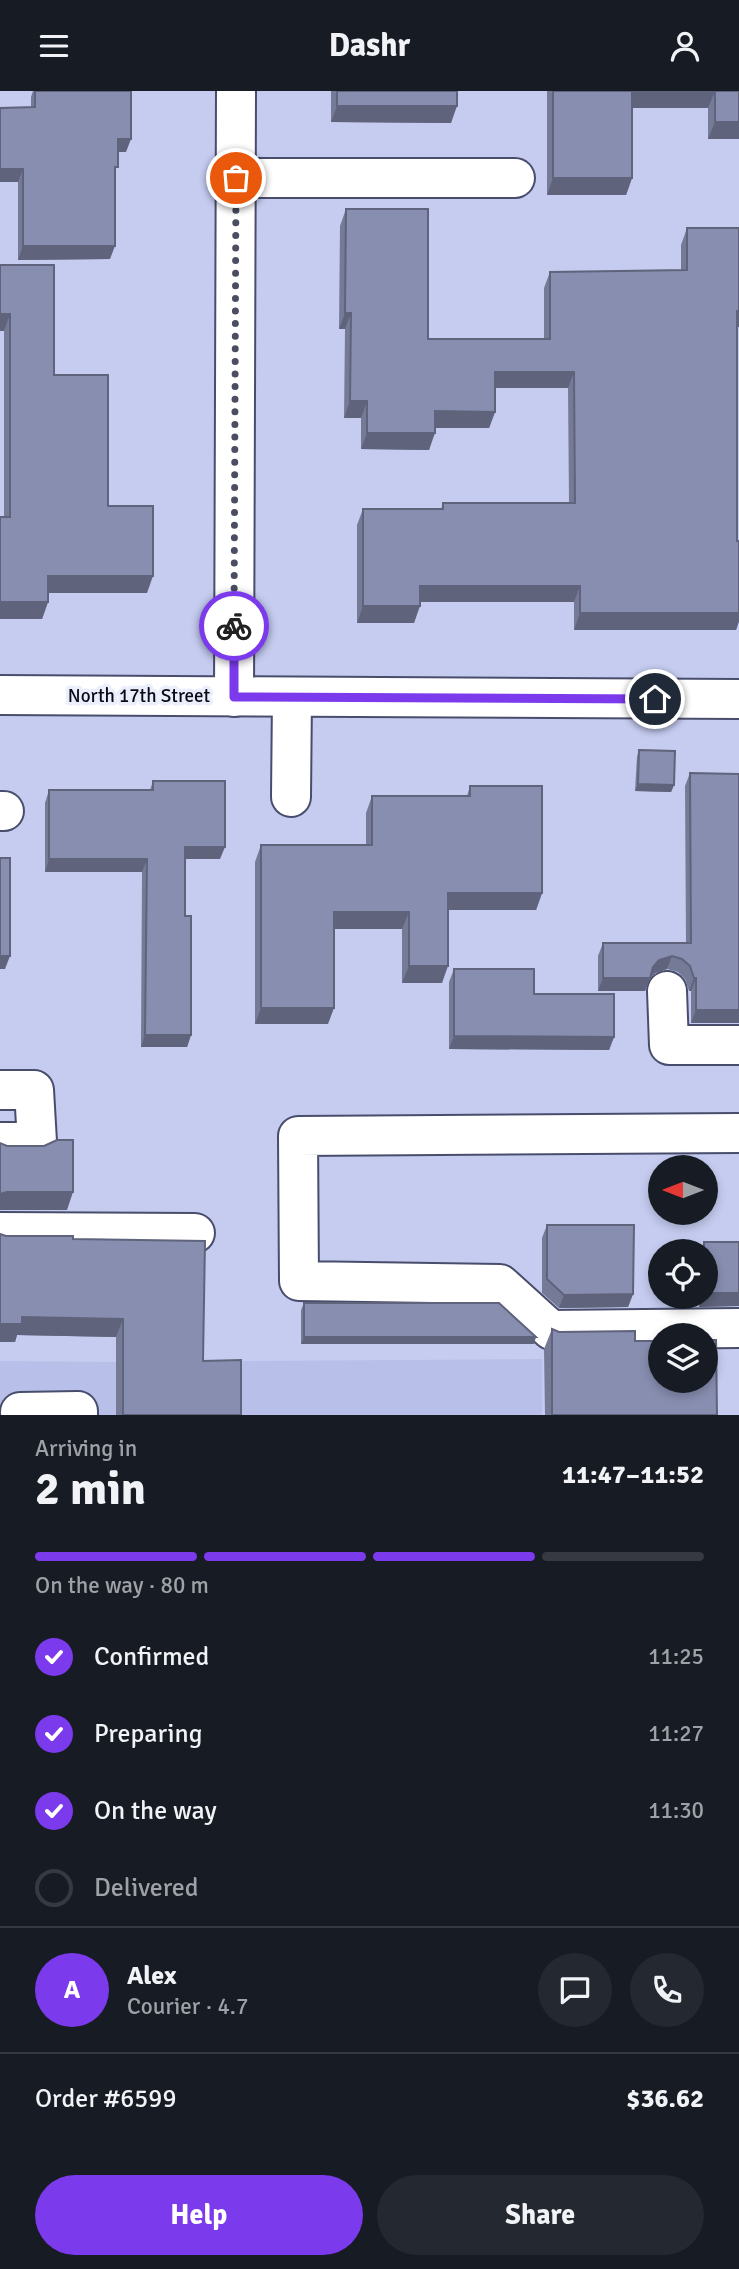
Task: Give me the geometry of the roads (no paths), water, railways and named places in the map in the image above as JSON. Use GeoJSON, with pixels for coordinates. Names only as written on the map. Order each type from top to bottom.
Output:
{"type":"FeatureCollection","features":[{"type":"Feature","properties":{"kind":"street"},"geometry":{"type":"LineString","coordinates":[[234,697],[236,91]]}},
{"type":"Feature","properties":{"kind":"street"},"geometry":{"type":"LineString","coordinates":[[236,178],[515,178]]}},
{"type":"Feature","properties":{"kind":"street","name":"North 17th Street"},"geometry":{"type":"LineString","coordinates":[[0,695],[739,699]]}},
{"type":"Feature","properties":{"kind":"street"},"geometry":{"type":"LineString","coordinates":[[291,797],[292,697]]}},
{"type":"Feature","properties":{"kind":"street"},"geometry":{"type":"LineString","coordinates":[[667,991],[669,1045],[739,1045]]}},
{"type":"Feature","properties":{"kind":"street"},"geometry":{"type":"LineString","coordinates":[[0,1090],[34,1090],[37,1142],[0,1142]]}},
{"type":"Feature","properties":{"kind":"street"},"geometry":{"type":"LineString","coordinates":[[739,1133],[298,1136],[298,1162],[299,1281],[500,1284],[551,1329],[739,1328]]}},
{"type":"Feature","properties":{"kind":"street"},"geometry":{"type":"LineString","coordinates":[[0,1232],[195,1233]]}},
{"type":"Feature","properties":{"kind":"street"},"geometry":{"type":"LineString","coordinates":[[20,1412],[78,1411],[78,1415]]}}]}
